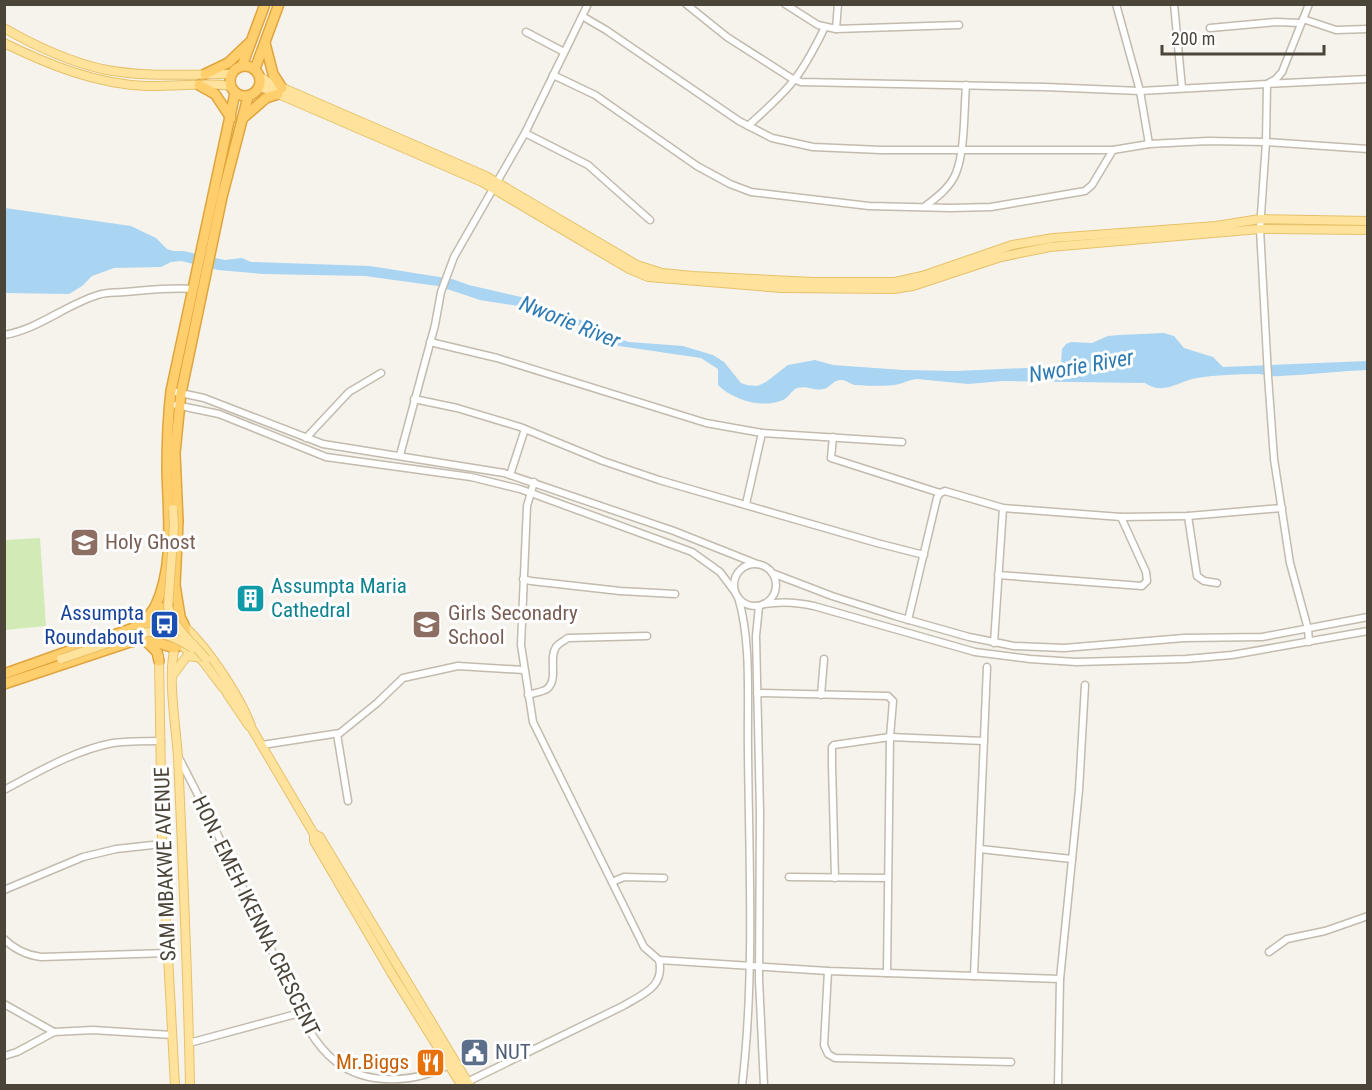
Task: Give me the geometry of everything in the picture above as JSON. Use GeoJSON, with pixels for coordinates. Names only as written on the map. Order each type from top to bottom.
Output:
{"type":"FeatureCollection","features":[{"type":"Feature","properties":{"kind":"highway"},"geometry":{"type":"LineString","coordinates":[[212,229],[231,118],[232,74],[242,66],[265,4]]}},
{"type":"Feature","properties":{"kind":"highway"},"geometry":{"type":"LineString","coordinates":[[6,680],[131,629],[146,620],[155,607],[165,581],[168,551],[167,464],[176,392],[212,229],[248,97],[258,89],[257,73],[279,4]]}},
{"type":"Feature","properties":{"kind":"highway"},"geometry":{"type":"LineString","coordinates":[[205,74],[228,63],[251,42]]}},
{"type":"Feature","properties":{"kind":"highway"},"geometry":{"type":"LineString","coordinates":[[241,120],[266,98],[280,91],[265,42]]}},
{"type":"Feature","properties":{"kind":"highway"},"geometry":{"type":"LineString","coordinates":[[242,66],[257,73]]}},
{"type":"Feature","properties":{"kind":"highway"},"geometry":{"type":"LineString","coordinates":[[199,85],[215,94],[231,118]]}},
{"type":"Feature","properties":{"kind":"highway"},"geometry":{"type":"LineString","coordinates":[[233,90],[248,97]]}},
{"type":"Feature","properties":{"kind":"highway"},"geometry":{"type":"LineString","coordinates":[[6,680],[142,639],[177,646],[185,640],[186,627],[180,616],[175,585],[178,521],[174,405]]}},
{"type":"Feature","properties":{"kind":"highway"},"geometry":{"type":"LineString","coordinates":[[155,607],[167,608],[180,616]]}},
{"type":"Feature","properties":{"kind":"highway"},"geometry":{"type":"LineString","coordinates":[[146,620],[147,629],[155,642]]}},
{"type":"Feature","properties":{"kind":"highway"},"geometry":{"type":"LineString","coordinates":[[132,642],[140,640],[147,642],[157,652],[159,661]]}},
{"type":"Feature","properties":{"kind":"main road"},"geometry":{"type":"LineString","coordinates":[[4,28],[60,56],[103,69],[153,74],[232,74]]}},
{"type":"Feature","properties":{"kind":"main road"},"geometry":{"type":"LineString","coordinates":[[4,43],[61,68],[98,79],[149,86],[199,85],[233,90]]}},
{"type":"Feature","properties":{"kind":"main road"},"geometry":{"type":"LineString","coordinates":[[257,73],[280,91]]}},
{"type":"Feature","properties":{"kind":"main road"},"geometry":{"type":"LineString","coordinates":[[258,89],[261,87],[280,91],[496,186],[643,268],[662,273],[723,278],[895,282],[922,276],[1012,245],[1029,242],[1216,226],[1260,219],[1368,221]]}},
{"type":"Feature","properties":{"kind":"main road"},"geometry":{"type":"LineString","coordinates":[[496,186],[642,276],[687,282],[782,288],[894,290],[913,286],[1000,257],[1050,247],[1260,229],[1368,230]]}},
{"type":"Feature","properties":{"kind":"main road"},"geometry":{"type":"LineString","coordinates":[[167,464],[174,526],[168,607],[179,631],[195,646],[252,729],[314,834],[321,837],[327,856],[466,1084]]}},
{"type":"Feature","properties":{"kind":"main road"},"geometry":{"type":"LineString","coordinates":[[186,627],[200,640],[247,714],[252,729]]}},
{"type":"Feature","properties":{"kind":"main road"},"geometry":{"type":"LineString","coordinates":[[6,680],[23,671],[135,632],[151,632],[177,639],[203,659],[217,675],[228,695]]}},
{"type":"Feature","properties":{"kind":"main road","name":"SAM MBAKWE AVENUE"},"geometry":{"type":"LineString","coordinates":[[155,642],[159,661],[162,844],[175,1086]]}},
{"type":"Feature","properties":{"kind":"main road"},"geometry":{"type":"LineString","coordinates":[[177,646],[203,659]]}},
{"type":"Feature","properties":{"kind":"main road","name":"SAM MBAKWE AVENUE"},"geometry":{"type":"LineString","coordinates":[[177,646],[172,657],[172,676],[190,1086]]}},
{"type":"Feature","properties":{"kind":"main road"},"geometry":{"type":"LineString","coordinates":[[172,676],[187,656],[203,659]]}},
{"type":"Feature","properties":{"kind":"street"},"geometry":{"type":"LineString","coordinates":[[400,455],[447,273],[465,236],[525,133],[588,4]]}},
{"type":"Feature","properties":{"kind":"street"},"geometry":{"type":"LineString","coordinates":[[686,4],[727,37],[795,80],[815,83],[1140,91],[1368,79]]}},
{"type":"Feature","properties":{"kind":"street"},"geometry":{"type":"LineString","coordinates":[[785,4],[825,27],[836,29],[959,25]]}},
{"type":"Feature","properties":{"kind":"street"},"geometry":{"type":"LineString","coordinates":[[836,29],[838,4]]}},
{"type":"Feature","properties":{"kind":"street"},"geometry":{"type":"LineString","coordinates":[[1116,4],[1140,91],[1149,144]]}},
{"type":"Feature","properties":{"kind":"street"},"geometry":{"type":"LineString","coordinates":[[1174,4],[1182,88]]}},
{"type":"Feature","properties":{"kind":"street"},"geometry":{"type":"LineString","coordinates":[[1267,84],[1276,80],[1282,72],[1309,4]]}},
{"type":"Feature","properties":{"kind":"street"},"geometry":{"type":"LineString","coordinates":[[582,16],[748,126],[772,138],[813,147],[960,151],[1113,150],[1149,144],[1208,141],[1266,142],[1368,149]]}},
{"type":"Feature","properties":{"kind":"street"},"geometry":{"type":"LineString","coordinates":[[1210,28],[1302,21],[1336,30],[1368,29]]}},
{"type":"Feature","properties":{"kind":"street"},"geometry":{"type":"LineString","coordinates":[[748,126],[795,80],[825,27]]}},
{"type":"Feature","properties":{"kind":"street"},"geometry":{"type":"LineString","coordinates":[[526,32],[564,52]]}},
{"type":"Feature","properties":{"kind":"street"},"geometry":{"type":"LineString","coordinates":[[553,75],[595,94],[697,166],[751,192],[868,206],[991,207],[1084,191],[1092,185],[1113,150]]}},
{"type":"Feature","properties":{"kind":"street"},"geometry":{"type":"LineString","coordinates":[[1267,84],[1260,229],[1274,459],[1290,563],[1308,629],[1309,642]]}},
{"type":"Feature","properties":{"kind":"street"},"geometry":{"type":"LineString","coordinates":[[924,207],[948,186],[956,174],[966,86]]}},
{"type":"Feature","properties":{"kind":"street"},"geometry":{"type":"LineString","coordinates":[[525,133],[588,165],[650,220]]}},
{"type":"Feature","properties":{"kind":"street"},"geometry":{"type":"LineString","coordinates":[[4,334],[19,332],[36,325],[99,294],[198,286]]}},
{"type":"Feature","properties":{"kind":"street"},"geometry":{"type":"LineString","coordinates":[[430,342],[497,358],[706,423],[762,433],[902,442]]}},
{"type":"Feature","properties":{"kind":"street"},"geometry":{"type":"LineString","coordinates":[[306,438],[349,392],[381,373]]}},
{"type":"Feature","properties":{"kind":"street"},"geometry":{"type":"LineString","coordinates":[[176,392],[204,398],[306,438],[333,446],[481,468],[534,482],[674,531],[768,568],[776,584],[775,590],[773,596],[762,605],[756,636],[760,811],[759,966],[764,1086]]}},
{"type":"Feature","properties":{"kind":"street"},"geometry":{"type":"LineString","coordinates":[[414,399],[457,408],[525,429],[637,472],[924,555]]}},
{"type":"Feature","properties":{"kind":"street"},"geometry":{"type":"LineString","coordinates":[[174,405],[219,414],[334,459],[471,477],[530,492],[692,552],[720,572],[730,582],[736,594],[747,604],[795,602],[965,650],[992,655],[1076,662],[1186,659],[1232,655],[1368,631]]}},
{"type":"Feature","properties":{"kind":"street"},"geometry":{"type":"LineString","coordinates":[[510,475],[525,429]]}},
{"type":"Feature","properties":{"kind":"street"},"geometry":{"type":"LineString","coordinates":[[746,504],[762,433]]}},
{"type":"Feature","properties":{"kind":"street"},"geometry":{"type":"LineString","coordinates":[[292,444],[296,434]]}},
{"type":"Feature","properties":{"kind":"street"},"geometry":{"type":"LineString","coordinates":[[833,437],[831,458],[940,493]]}},
{"type":"Feature","properties":{"kind":"street"},"geometry":{"type":"LineString","coordinates":[[534,482],[527,506],[521,645],[533,722],[644,947],[659,960],[828,971],[1060,979]]}},
{"type":"Feature","properties":{"kind":"street"},"geometry":{"type":"LineString","coordinates":[[908,620],[937,498],[945,490],[1003,508],[1121,517],[1188,516],[1282,508]]}},
{"type":"Feature","properties":{"kind":"street"},"geometry":{"type":"LineString","coordinates":[[993,643],[1003,508]]}},
{"type":"Feature","properties":{"kind":"street"},"geometry":{"type":"LineString","coordinates":[[1188,516],[1197,576],[1204,581],[1217,584]]}},
{"type":"Feature","properties":{"kind":"street"},"geometry":{"type":"LineString","coordinates":[[998,575],[1142,586],[1148,576],[1121,517]]}},
{"type":"Feature","properties":{"kind":"street"},"geometry":{"type":"LineString","coordinates":[[742,1086],[748,1036],[749,965],[746,644],[741,609],[734,586],[737,574],[746,566],[757,564]]}},
{"type":"Feature","properties":{"kind":"street"},"geometry":{"type":"LineString","coordinates":[[772,573],[832,596],[908,620],[993,643],[1014,646],[1064,648],[1184,638],[1262,637],[1368,617]]}},
{"type":"Feature","properties":{"kind":"street"},"geometry":{"type":"LineString","coordinates":[[523,579],[621,591],[675,594]]}},
{"type":"Feature","properties":{"kind":"street"},"geometry":{"type":"LineString","coordinates":[[528,695],[549,687],[553,673],[554,652],[557,646],[568,638],[647,636]]}},
{"type":"Feature","properties":{"kind":"street"},"geometry":{"type":"LineString","coordinates":[[821,695],[824,658]]}},
{"type":"Feature","properties":{"kind":"street"},"geometry":{"type":"LineString","coordinates":[[262,745],[337,734],[377,703],[403,678],[458,666],[524,670]]}},
{"type":"Feature","properties":{"kind":"street"},"geometry":{"type":"LineString","coordinates":[[974,976],[987,667]]}},
{"type":"Feature","properties":{"kind":"street"},"geometry":{"type":"LineString","coordinates":[[1058,1086],[1060,979],[1085,685]]}},
{"type":"Feature","properties":{"kind":"street"},"geometry":{"type":"LineString","coordinates":[[757,693],[888,696],[893,701],[890,737],[886,973]]}},
{"type":"Feature","properties":{"kind":"street"},"geometry":{"type":"LineString","coordinates":[[337,734],[348,801]]}},
{"type":"Feature","properties":{"kind":"street"},"geometry":{"type":"LineString","coordinates":[[835,878],[832,747],[837,744],[890,737],[984,741]]}},
{"type":"Feature","properties":{"kind":"street"},"geometry":{"type":"LineString","coordinates":[[4,790],[45,769],[99,747],[124,742],[161,741]]}},
{"type":"Feature","properties":{"kind":"street","name":"HON. EMEH IKENNA CRESCENT"},"geometry":{"type":"LineString","coordinates":[[177,754],[226,850],[315,1042],[336,1062],[374,1079],[430,1074],[452,1063]]}},
{"type":"Feature","properties":{"kind":"street"},"geometry":{"type":"LineString","coordinates":[[4,890],[83,857],[116,849],[162,844]]}},
{"type":"Feature","properties":{"kind":"street"},"geometry":{"type":"LineString","coordinates":[[980,849],[1072,859]]}},
{"type":"Feature","properties":{"kind":"street"},"geometry":{"type":"LineString","coordinates":[[612,882],[624,877],[664,878]]}},
{"type":"Feature","properties":{"kind":"street"},"geometry":{"type":"LineString","coordinates":[[789,877],[888,879]]}},
{"type":"Feature","properties":{"kind":"street"},"geometry":{"type":"LineString","coordinates":[[1269,952],[1287,939],[1325,931],[1368,916]]}},
{"type":"Feature","properties":{"kind":"street"},"geometry":{"type":"LineString","coordinates":[[4,939],[24,954],[41,957],[168,952]]}},
{"type":"Feature","properties":{"kind":"street"},"geometry":{"type":"LineString","coordinates":[[466,1084],[644,994],[660,976],[659,960]]}},
{"type":"Feature","properties":{"kind":"street"},"geometry":{"type":"LineString","coordinates":[[828,971],[824,1045],[828,1054],[835,1059],[1011,1062]]}},
{"type":"Feature","properties":{"kind":"street"},"geometry":{"type":"LineString","coordinates":[[4,1004],[54,1032]]}},
{"type":"Feature","properties":{"kind":"street"},"geometry":{"type":"LineString","coordinates":[[189,1042],[300,1013]]}},
{"type":"Feature","properties":{"kind":"street"},"geometry":{"type":"LineString","coordinates":[[4,1056],[17,1052],[54,1032],[93,1030],[172,1035]]}},
{"type":"Feature","properties":{"kind":"green space"},"geometry":{"type":"Polygon","coordinates":[[[40,538],[46,626],[5,630],[5,540],[40,538]]]}},
{"type":"Feature","properties":{"kind":"water","name":"Nworie River"},"geometry":{"type":"Polygon","coordinates":[[[5,208],[131,226],[156,238],[167,249],[225,260],[242,258],[251,262],[370,266],[452,279],[534,300],[629,342],[683,346],[713,355],[724,362],[741,383],[747,385],[757,386],[766,382],[788,365],[815,360],[833,365],[903,370],[956,371],[1049,367],[1061,364],[1062,349],[1071,342],[1092,343],[1108,336],[1164,333],[1174,336],[1184,348],[1213,357],[1223,367],[1367,361],[1367,370],[1277,376],[1219,375],[1197,378],[1165,388],[1152,387],[1145,383],[1003,381],[968,384],[917,379],[894,385],[870,386],[855,385],[840,380],[824,389],[797,388],[783,400],[775,403],[748,402],[718,385],[718,369],[701,358],[619,346],[594,332],[538,309],[480,300],[438,286],[365,276],[264,274],[218,270],[181,261],[171,262],[161,267],[114,268],[92,276],[69,294],[5,293],[5,208]]]}},
{"type":"Feature","properties":{"kind":"place","name":"Holy Ghost"},"geometry":{"type":"Point","coordinates":[84,542]}},
{"type":"Feature","properties":{"kind":"place","name":"Assumpta Maria Cathedral"},"geometry":{"type":"Point","coordinates":[250,598]}},
{"type":"Feature","properties":{"kind":"place","name":"Assumpta Roundabout"},"geometry":{"type":"Point","coordinates":[165,625]}},
{"type":"Feature","properties":{"kind":"place","name":"Girls Seconadry School"},"geometry":{"type":"Point","coordinates":[427,625]}},
{"type":"Feature","properties":{"kind":"place","name":"NUT"},"geometry":{"type":"Point","coordinates":[474,1052]}},
{"type":"Feature","properties":{"kind":"place","name":"Mr.Biggs"},"geometry":{"type":"Point","coordinates":[430,1062]}}]}
